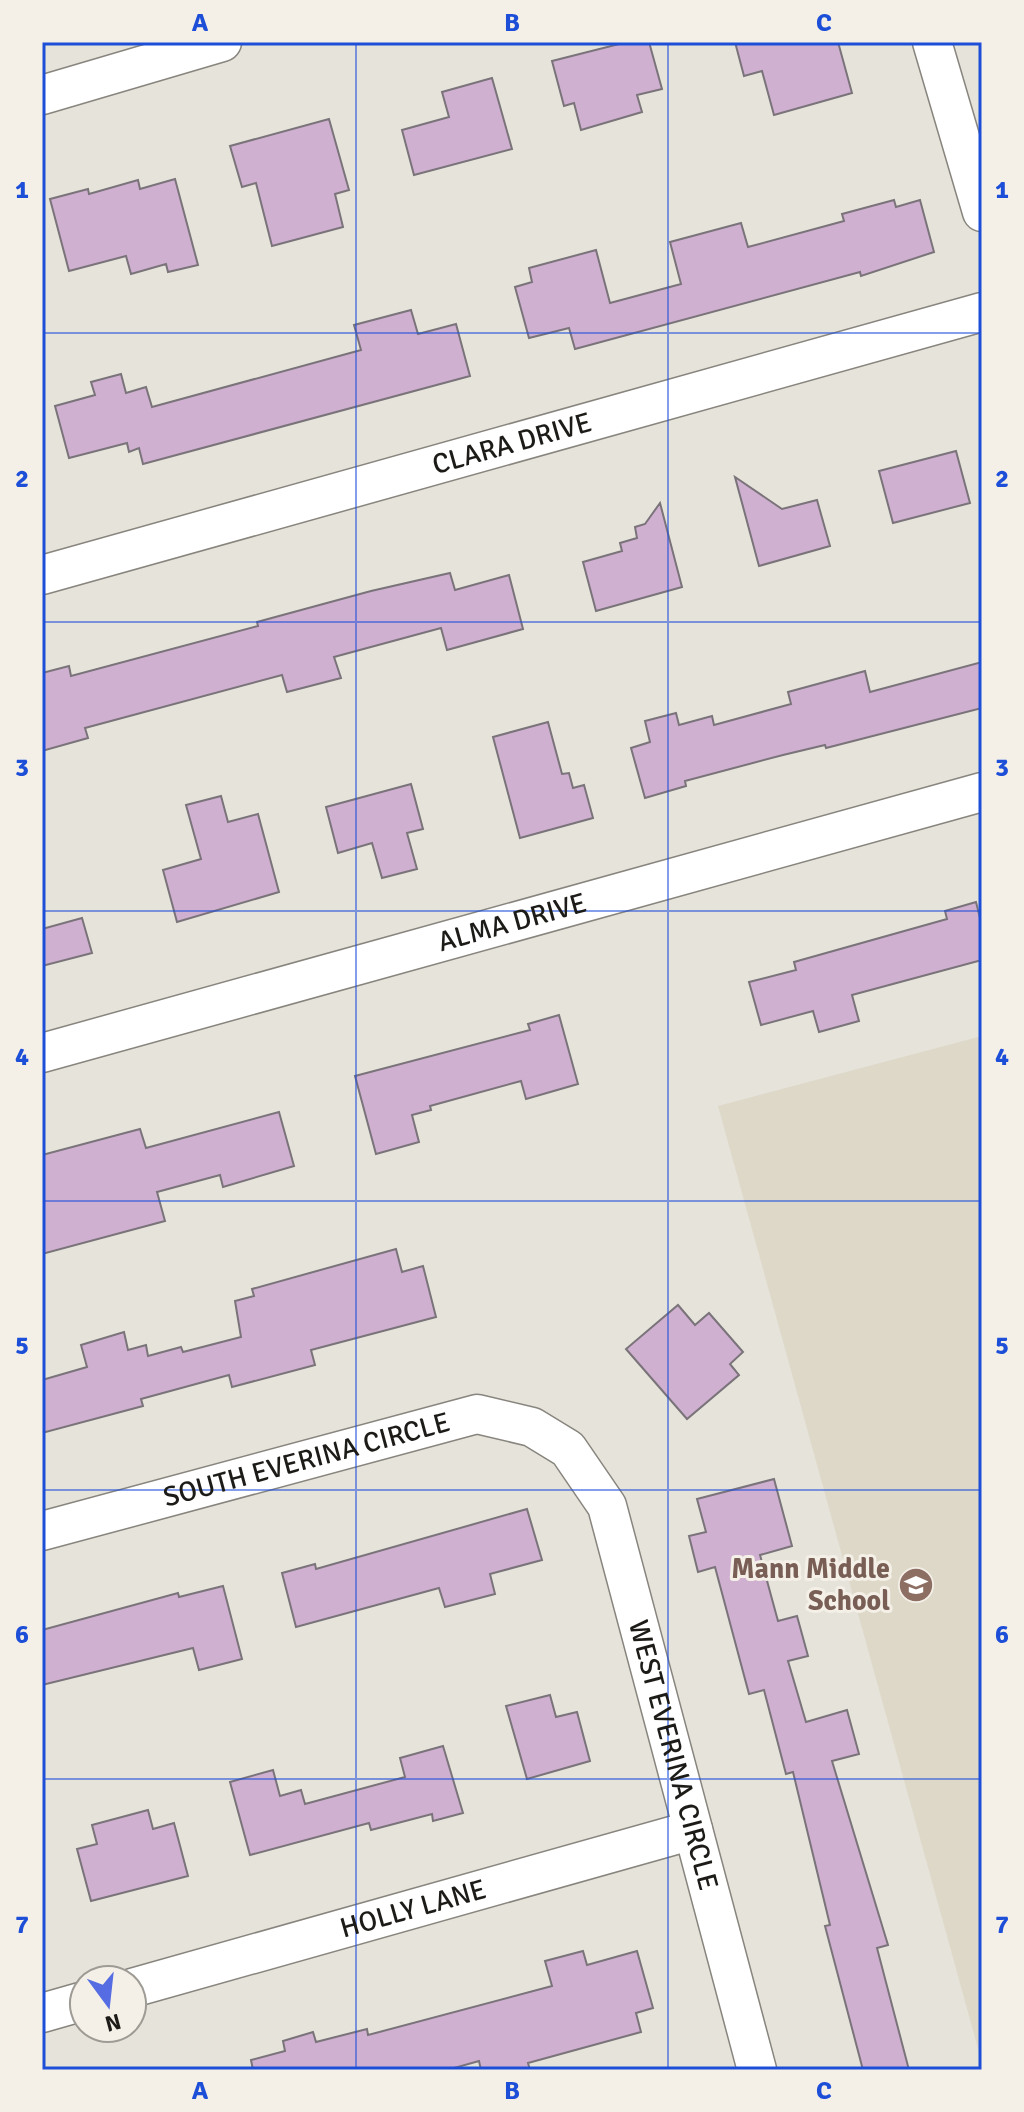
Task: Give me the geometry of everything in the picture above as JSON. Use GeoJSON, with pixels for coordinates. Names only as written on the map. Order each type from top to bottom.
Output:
{"type":"FeatureCollection","features":[{"type":"Feature","properties":{"kind":"street"},"geometry":{"type":"LineString","coordinates":[[42,95],[181,47],[222,42]]}},
{"type":"Feature","properties":{"kind":"street"},"geometry":{"type":"LineString","coordinates":[[932,42],[982,212]]}},
{"type":"Feature","properties":{"kind":"street","name":"CLARA DRIVE"},"geometry":{"type":"LineString","coordinates":[[42,575],[982,312]]}},
{"type":"Feature","properties":{"kind":"street","name":"ALMA DRIVE"},"geometry":{"type":"LineString","coordinates":[[42,1053],[982,792]]}},
{"type":"Feature","properties":{"kind":"street","name":"SOUTH EVERINA CIRCLE"},"geometry":{"type":"LineString","coordinates":[[42,1531],[477,1414],[532,1427],[568,1449]]}},
{"type":"Feature","properties":{"kind":"street","name":"WEST EVERINA CIRCLE"},"geometry":{"type":"LineString","coordinates":[[568,1449],[607,1506],[757,2070]]}},
{"type":"Feature","properties":{"kind":"street","name":"HOLLY LANE"},"geometry":{"type":"LineString","coordinates":[[148,1983],[693,1830]]}},
{"type":"Feature","properties":{"kind":"street"},"geometry":{"type":"LineString","coordinates":[[42,2013],[68,2006]]}},
{"type":"Feature","properties":{"kind":"shaded area","name":"Mann Middle School"},"geometry":{"type":"Polygon","coordinates":[[[982,1036],[982,2063],[718,1106],[982,1036]]]}},
{"type":"Feature","properties":{"kind":"building"},"geometry":{"type":"Polygon","coordinates":[[[627,42],[649,42],[662,89],[637,95],[642,112],[581,130],[574,103],[564,106],[552,61],[627,42]]]}},
{"type":"Feature","properties":{"kind":"building"},"geometry":{"type":"Polygon","coordinates":[[[735,42],[838,42],[852,93],[774,115],[762,71],[744,76],[735,42]]]}},
{"type":"Feature","properties":{"kind":"building"},"geometry":{"type":"Polygon","coordinates":[[[492,78],[512,149],[414,175],[402,130],[449,117],[442,92],[492,78]]]}},
{"type":"Feature","properties":{"kind":"building"},"geometry":{"type":"Polygon","coordinates":[[[329,119],[349,190],[335,194],[343,227],[272,246],[256,183],[242,187],[230,146],[329,119]]]}},
{"type":"Feature","properties":{"kind":"building"},"geometry":{"type":"Polygon","coordinates":[[[175,179],[198,265],[168,272],[166,264],[131,274],[126,256],[69,271],[50,199],[88,189],[89,194],[138,180],[140,189],[175,179]]]}},
{"type":"Feature","properties":{"kind":"building"},"geometry":{"type":"Polygon","coordinates":[[[894,200],[896,207],[920,200],[934,252],[861,276],[860,272],[575,349],[569,328],[529,338],[515,287],[532,282],[529,268],[596,250],[610,303],[681,284],[670,242],[741,223],[748,247],[844,221],[842,214],[894,200]]]}},
{"type":"Feature","properties":{"kind":"building"},"geometry":{"type":"Polygon","coordinates":[[[411,310],[418,334],[456,324],[470,376],[143,464],[139,448],[129,452],[127,443],[69,458],[55,406],[95,395],[91,382],[121,374],[126,393],[146,387],[152,407],[361,350],[354,325],[411,310]]]}},
{"type":"Feature","properties":{"kind":"building"},"geometry":{"type":"Polygon","coordinates":[[[956,451],[970,503],[893,523],[879,471],[956,451]]]}},
{"type":"Feature","properties":{"kind":"building"},"geometry":{"type":"Polygon","coordinates":[[[735,477],[782,509],[817,500],[830,546],[759,566],[735,477]]]}},
{"type":"Feature","properties":{"kind":"building"},"geometry":{"type":"Polygon","coordinates":[[[660,503],[682,587],[596,611],[583,562],[622,551],[620,543],[637,538],[635,527],[645,524],[660,503]]]}},
{"type":"Feature","properties":{"kind":"building"},"geometry":{"type":"Polygon","coordinates":[[[450,573],[455,590],[509,575],[523,629],[447,650],[441,628],[334,657],[341,678],[287,692],[282,675],[85,728],[88,738],[42,751],[42,673],[69,666],[71,676],[258,626],[257,622],[371,591],[450,573]]]}},
{"type":"Feature","properties":{"kind":"building"},"geometry":{"type":"Polygon","coordinates":[[[982,662],[982,708],[685,781],[686,786],[645,798],[631,748],[650,742],[645,721],[676,713],[679,725],[712,716],[714,725],[791,704],[788,692],[865,671],[870,692],[982,662]]]}},
{"type":"Feature","properties":{"kind":"building"},"geometry":{"type":"Polygon","coordinates":[[[548,722],[562,774],[569,773],[573,788],[584,785],[593,818],[520,838],[493,737],[548,722]]]}},
{"type":"Feature","properties":{"kind":"building"},"geometry":{"type":"Polygon","coordinates":[[[411,784],[423,829],[407,833],[417,869],[382,878],[372,843],[338,853],[326,807],[411,784]]]}},
{"type":"Feature","properties":{"kind":"building"},"geometry":{"type":"Polygon","coordinates":[[[221,796],[228,822],[258,814],[279,892],[177,922],[163,870],[201,859],[186,805],[221,796]]]}},
{"type":"Feature","properties":{"kind":"building"},"geometry":{"type":"Polygon","coordinates":[[[976,902],[982,926],[982,960],[852,995],[859,1021],[819,1032],[813,1011],[761,1025],[749,982],[796,970],[794,962],[947,919],[945,911],[976,902]]]}},
{"type":"Feature","properties":{"kind":"building"},"geometry":{"type":"Polygon","coordinates":[[[82,918],[92,953],[42,966],[42,929],[82,918]]]}},
{"type":"Feature","properties":{"kind":"building"},"geometry":{"type":"Polygon","coordinates":[[[559,1015],[578,1084],[526,1099],[521,1081],[430,1106],[431,1110],[412,1115],[419,1142],[376,1154],[355,1076],[530,1030],[528,1024],[559,1015]]]}},
{"type":"Feature","properties":{"kind":"building"},"geometry":{"type":"Polygon","coordinates":[[[279,1112],[294,1166],[223,1187],[220,1175],[157,1192],[165,1221],[42,1254],[42,1155],[140,1129],[146,1148],[279,1112]]]}},
{"type":"Feature","properties":{"kind":"building"},"geometry":{"type":"Polygon","coordinates":[[[396,1249],[402,1272],[423,1266],[436,1317],[311,1350],[315,1365],[232,1387],[229,1375],[141,1399],[143,1406],[42,1433],[42,1380],[87,1367],[81,1345],[124,1332],[128,1350],[146,1345],[148,1356],[181,1347],[183,1352],[241,1337],[235,1301],[254,1296],[252,1289],[396,1249]]]}},
{"type":"Feature","properties":{"kind":"building"},"geometry":{"type":"Polygon","coordinates":[[[678,1305],[695,1325],[709,1313],[743,1352],[730,1364],[739,1375],[687,1419],[626,1349],[678,1305]]]}},
{"type":"Feature","properties":{"kind":"building"},"geometry":{"type":"Polygon","coordinates":[[[774,1479],[792,1546],[760,1555],[778,1621],[797,1616],[808,1656],[788,1661],[806,1722],[847,1710],[859,1754],[832,1761],[888,1945],[877,1948],[909,2070],[863,2070],[825,1926],[830,1925],[793,1772],[786,1774],[764,1690],[749,1694],[715,1567],[698,1572],[689,1536],[706,1532],[697,1499],[774,1479]]]}},
{"type":"Feature","properties":{"kind":"building"},"geometry":{"type":"Polygon","coordinates":[[[527,1509],[542,1560],[490,1574],[495,1594],[445,1607],[439,1588],[296,1627],[282,1573],[315,1564],[316,1569],[527,1509]]]}},
{"type":"Feature","properties":{"kind":"building"},"geometry":{"type":"Polygon","coordinates":[[[223,1586],[242,1659],[199,1670],[193,1648],[42,1685],[42,1630],[178,1593],[179,1597],[223,1586]]]}},
{"type":"Feature","properties":{"kind":"building"},"geometry":{"type":"Polygon","coordinates":[[[550,1695],[556,1717],[577,1712],[590,1761],[527,1779],[506,1706],[550,1695]]]}},
{"type":"Feature","properties":{"kind":"building"},"geometry":{"type":"Polygon","coordinates":[[[443,1746],[463,1813],[433,1821],[432,1814],[371,1830],[369,1823],[250,1855],[230,1782],[273,1770],[280,1796],[301,1790],[305,1804],[405,1777],[400,1758],[443,1746]]]}},
{"type":"Feature","properties":{"kind":"building"},"geometry":{"type":"Polygon","coordinates":[[[148,1810],[153,1829],[174,1823],[188,1876],[91,1901],[77,1849],[97,1844],[92,1825],[148,1810]]]}},
{"type":"Feature","properties":{"kind":"building"},"geometry":{"type":"Polygon","coordinates":[[[583,1951],[587,1965],[637,1951],[653,2008],[636,2013],[641,2032],[528,2063],[530,2070],[481,2070],[479,2061],[447,2070],[253,2070],[251,2060],[285,2051],[283,2041],[313,2032],[316,2042],[367,2029],[368,2035],[552,1986],[545,1961],[583,1951]]]}},
{"type":"Feature","properties":{"kind":"place","name":"Mann Middle School"},"geometry":{"type":"Point","coordinates":[916,1585]}}]}
